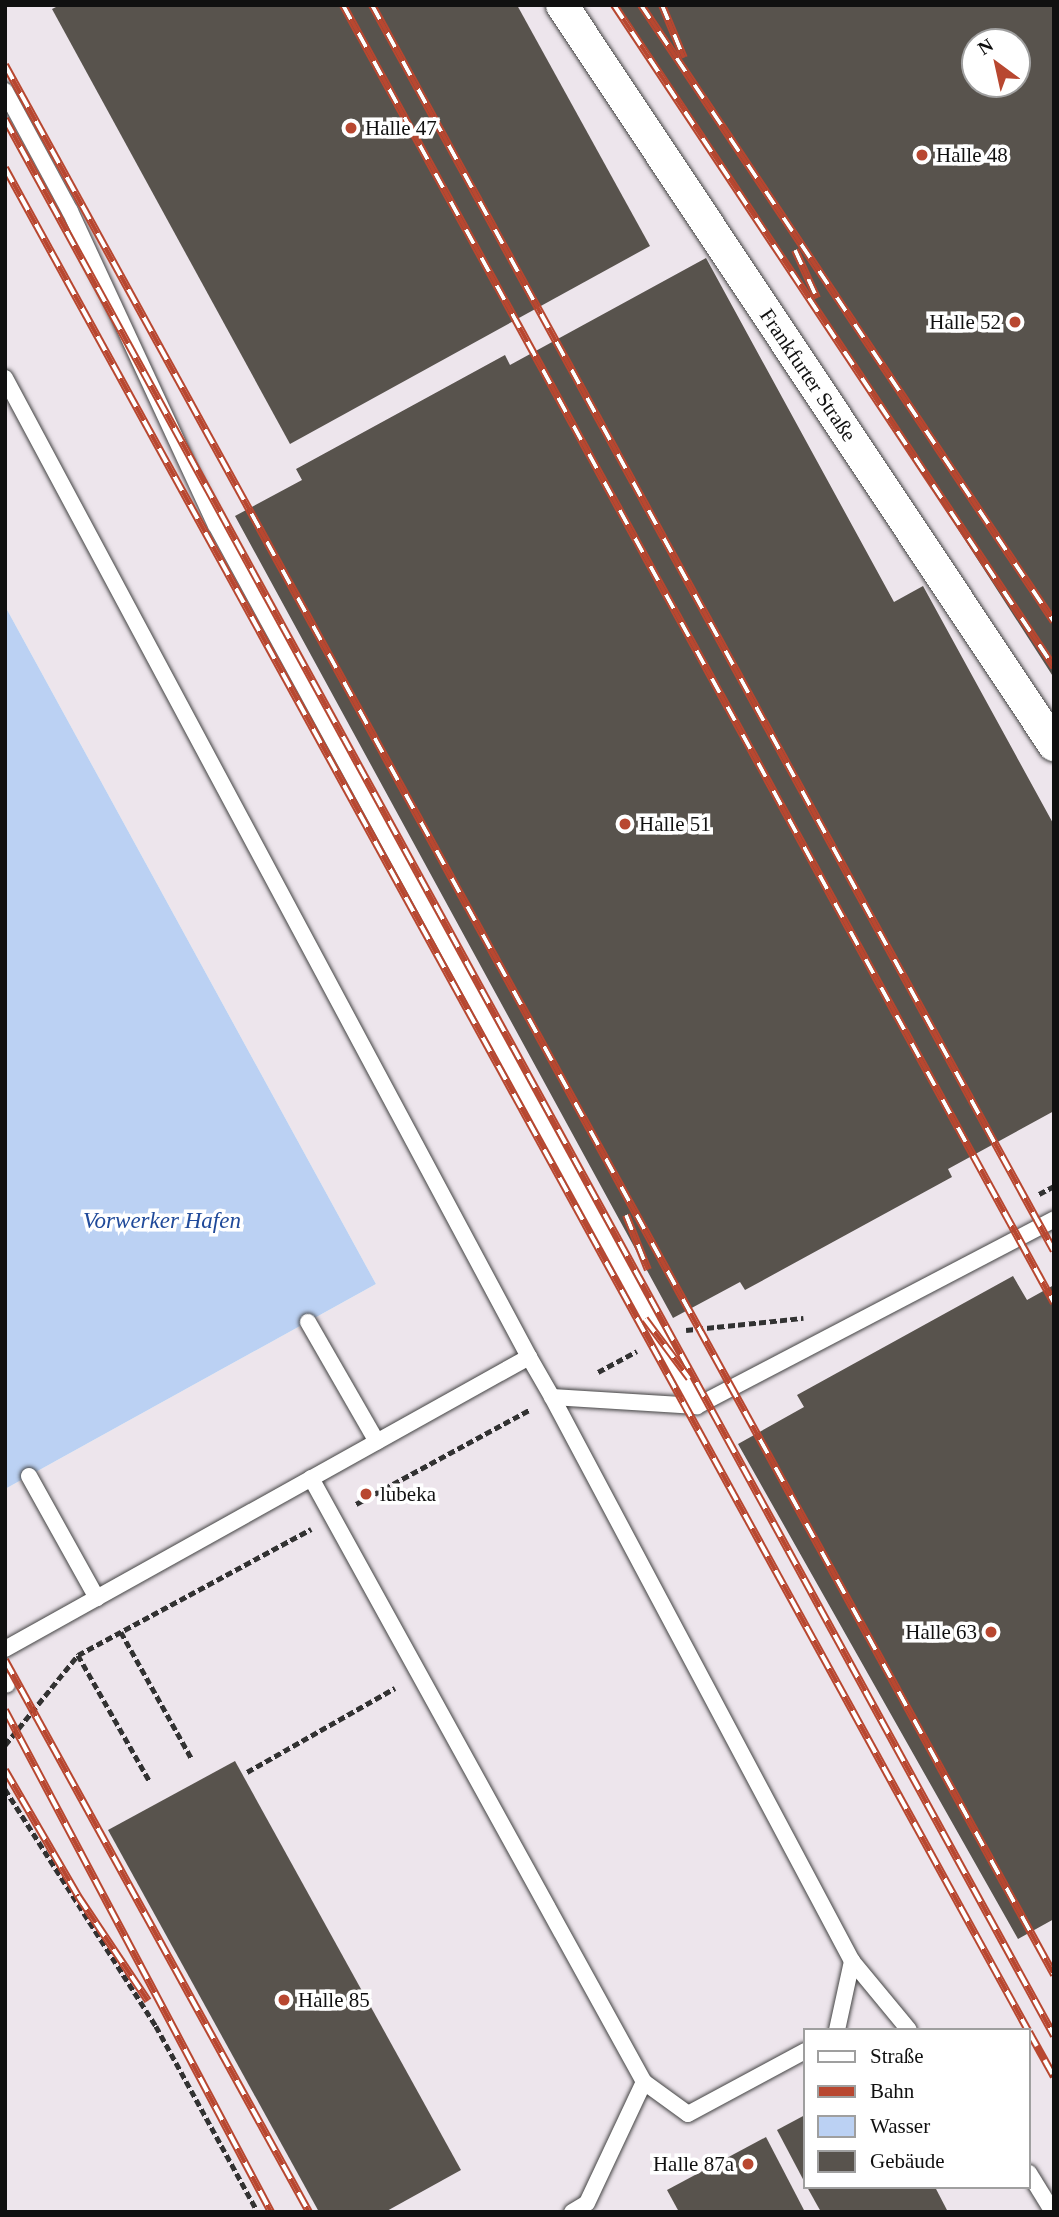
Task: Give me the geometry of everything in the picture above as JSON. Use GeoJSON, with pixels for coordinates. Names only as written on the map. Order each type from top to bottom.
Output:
{"type":"FeatureCollection","features":[{"type":"Feature","properties":{"kind":"street","name":"Frankfurter Straße"},"geometry":{"type":"LineString","coordinates":[[562,5],[1054,745]]}},
{"type":"Feature","properties":{"kind":"lane"},"geometry":{"type":"LineString","coordinates":[[5,91],[70,211],[216,525],[697,1406]]}},
{"type":"Feature","properties":{"kind":"lane"},"geometry":{"type":"LineString","coordinates":[[5,378],[852,1962],[907,2028]]}},
{"type":"Feature","properties":{"kind":"lane"},"geometry":{"type":"LineString","coordinates":[[552,1397],[697,1406],[1054,1219]]}},
{"type":"Feature","properties":{"kind":"lane"},"geometry":{"type":"LineString","coordinates":[[308,1322],[377,1442]]}},
{"type":"Feature","properties":{"kind":"lane"},"geometry":{"type":"LineString","coordinates":[[5,1649],[529,1357]]}},
{"type":"Feature","properties":{"kind":"lane"},"geometry":{"type":"LineString","coordinates":[[29,1476],[97,1598]]}},
{"type":"Feature","properties":{"kind":"lane"},"geometry":{"type":"LineString","coordinates":[[311,1479],[644,2082],[688,2114],[804,2052]]}},
{"type":"Feature","properties":{"kind":"lane"},"geometry":{"type":"LineString","coordinates":[[837,2028],[852,1962]]}},
{"type":"Feature","properties":{"kind":"lane"},"geometry":{"type":"LineString","coordinates":[[572,2212],[587,2203],[644,2082]]}},
{"type":"Feature","properties":{"kind":"lane"},"geometry":{"type":"LineString","coordinates":[[1031,2176],[1053,2212]]}},
{"type":"Feature","properties":{"kind":"path"},"geometry":{"type":"LineString","coordinates":[[1026,1200],[1054,1186]]}},
{"type":"Feature","properties":{"kind":"path"},"geometry":{"type":"LineString","coordinates":[[5,1745],[78,1655],[662,1338],[817,1316]]}},
{"type":"Feature","properties":{"kind":"path"},"geometry":{"type":"LineString","coordinates":[[307,1532],[313,1544]]}},
{"type":"Feature","properties":{"kind":"path"},"geometry":{"type":"LineString","coordinates":[[121,1632],[192,1759]]}},
{"type":"Feature","properties":{"kind":"path"},"geometry":{"type":"LineString","coordinates":[[78,1655],[150,1782]]}},
{"type":"Feature","properties":{"kind":"path"},"geometry":{"type":"LineString","coordinates":[[247,1772],[395,1688],[388,1675]]}},
{"type":"Feature","properties":{"kind":"path"},"geometry":{"type":"LineString","coordinates":[[5,1789],[156,2026],[258,2212]]}},
{"type":"Feature","properties":{"kind":"shaded area"},"geometry":{"type":"Polygon","coordinates":[[[5,5],[1054,5],[1054,2212],[5,2212],[5,1489],[376,1284],[5,606],[5,5]]]}},
{"type":"Feature","properties":{"kind":"water","name":"Vorwerker Hafen"},"geometry":{"type":"Polygon","coordinates":[[[5,606],[376,1284],[5,1489],[5,606]]]}},
{"type":"Feature","properties":{"kind":"building","name":"Halle 47"},"geometry":{"type":"Polygon","coordinates":[[[60,5],[517,5],[650,246],[290,444],[52,9],[60,5]]]}},
{"type":"Feature","properties":{"kind":"building"},"geometry":{"type":"Polygon","coordinates":[[[617,5],[1054,5],[1054,678],[836,340],[617,5]]]}},
{"type":"Feature","properties":{"kind":"building"},"geometry":{"type":"Polygon","coordinates":[[[706,258],[894,602],[923,586],[1054,825],[1054,1111],[948,1169],[952,1177],[745,1290],[740,1282],[673,1318],[235,516],[302,480],[296,469],[505,355],[510,365],[706,258]]]}},
{"type":"Feature","properties":{"kind":"building","name":"Halle 63"},"geometry":{"type":"Polygon","coordinates":[[[1013,1276],[1027,1300],[1054,1285],[1054,1919],[1018,1939],[738,1444],[804,1407],[797,1395],[1013,1276]]]}},
{"type":"Feature","properties":{"kind":"building","name":"Halle 85"},"geometry":{"type":"Polygon","coordinates":[[[235,1761],[461,2170],[385,2212],[319,2212],[108,1830],[235,1761]]]}},
{"type":"Feature","properties":{"kind":"building"},"geometry":{"type":"Polygon","coordinates":[[[804,2116],[804,2181],[777,2130],[804,2116]]]}},
{"type":"Feature","properties":{"kind":"building","name":"Halle 87a"},"geometry":{"type":"Polygon","coordinates":[[[766,2137],[805,2212],[679,2212],[667,2190],[766,2137]]]}},
{"type":"Feature","properties":{"kind":"building"},"geometry":{"type":"Polygon","coordinates":[[[808,2189],[936,2189],[948,2212],[821,2212],[808,2189]]]}},
{"type":"Feature","properties":{"kind":"railway"},"geometry":{"type":"LineString","coordinates":[[343,5],[1054,1303]]}},
{"type":"Feature","properties":{"kind":"railway"},"geometry":{"type":"LineString","coordinates":[[372,5],[1054,1251]]}},
{"type":"Feature","properties":{"kind":"railway"},"geometry":{"type":"LineString","coordinates":[[614,5],[1054,667]]}},
{"type":"Feature","properties":{"kind":"railway"},"geometry":{"type":"LineString","coordinates":[[641,5],[1054,622]]}},
{"type":"Feature","properties":{"kind":"railway"},"geometry":{"type":"LineString","coordinates":[[662,5],[684,58]]}},
{"type":"Feature","properties":{"kind":"railway"},"geometry":{"type":"LineString","coordinates":[[5,65],[1054,1975]]}},
{"type":"Feature","properties":{"kind":"railway"},"geometry":{"type":"LineString","coordinates":[[5,119],[1054,2036]]}},
{"type":"Feature","properties":{"kind":"railway"},"geometry":{"type":"LineString","coordinates":[[5,168],[1027,2028]]}},
{"type":"Feature","properties":{"kind":"railway"},"geometry":{"type":"LineString","coordinates":[[795,250],[817,298]]}},
{"type":"Feature","properties":{"kind":"railway"},"geometry":{"type":"LineString","coordinates":[[626,1215],[648,1270]]}},
{"type":"Feature","properties":{"kind":"railway"},"geometry":{"type":"LineString","coordinates":[[645,1319],[689,1378]]}},
{"type":"Feature","properties":{"kind":"railway"},"geometry":{"type":"LineString","coordinates":[[5,1660],[309,2212]]}},
{"type":"Feature","properties":{"kind":"railway"},"geometry":{"type":"LineString","coordinates":[[5,1710],[271,2212]]}},
{"type":"Feature","properties":{"kind":"railway"},"geometry":{"type":"LineString","coordinates":[[5,1770],[78,1896],[148,2001]]}},
{"type":"Feature","properties":{"kind":"railway"},"geometry":{"type":"LineString","coordinates":[[1031,2036],[1054,2077]]}},
{"type":"Feature","properties":{"kind":"place","name":"Halle 47"},"geometry":{"type":"Point","coordinates":[351,128]}},
{"type":"Feature","properties":{"kind":"place","name":"Halle 48"},"geometry":{"type":"Point","coordinates":[922,155]}},
{"type":"Feature","properties":{"kind":"place","name":"Halle 52"},"geometry":{"type":"Point","coordinates":[1015,322]}},
{"type":"Feature","properties":{"kind":"place","name":"Halle 51"},"geometry":{"type":"Point","coordinates":[625,824]}},
{"type":"Feature","properties":{"kind":"place","name":"lubeka"},"geometry":{"type":"Point","coordinates":[366,1494]}},
{"type":"Feature","properties":{"kind":"place","name":"Halle 63"},"geometry":{"type":"Point","coordinates":[991,1632]}},
{"type":"Feature","properties":{"kind":"place","name":"Halle 85"},"geometry":{"type":"Point","coordinates":[284,2000]}},
{"type":"Feature","properties":{"kind":"place","name":"Halle 87a"},"geometry":{"type":"Point","coordinates":[748,2164]}}]}
